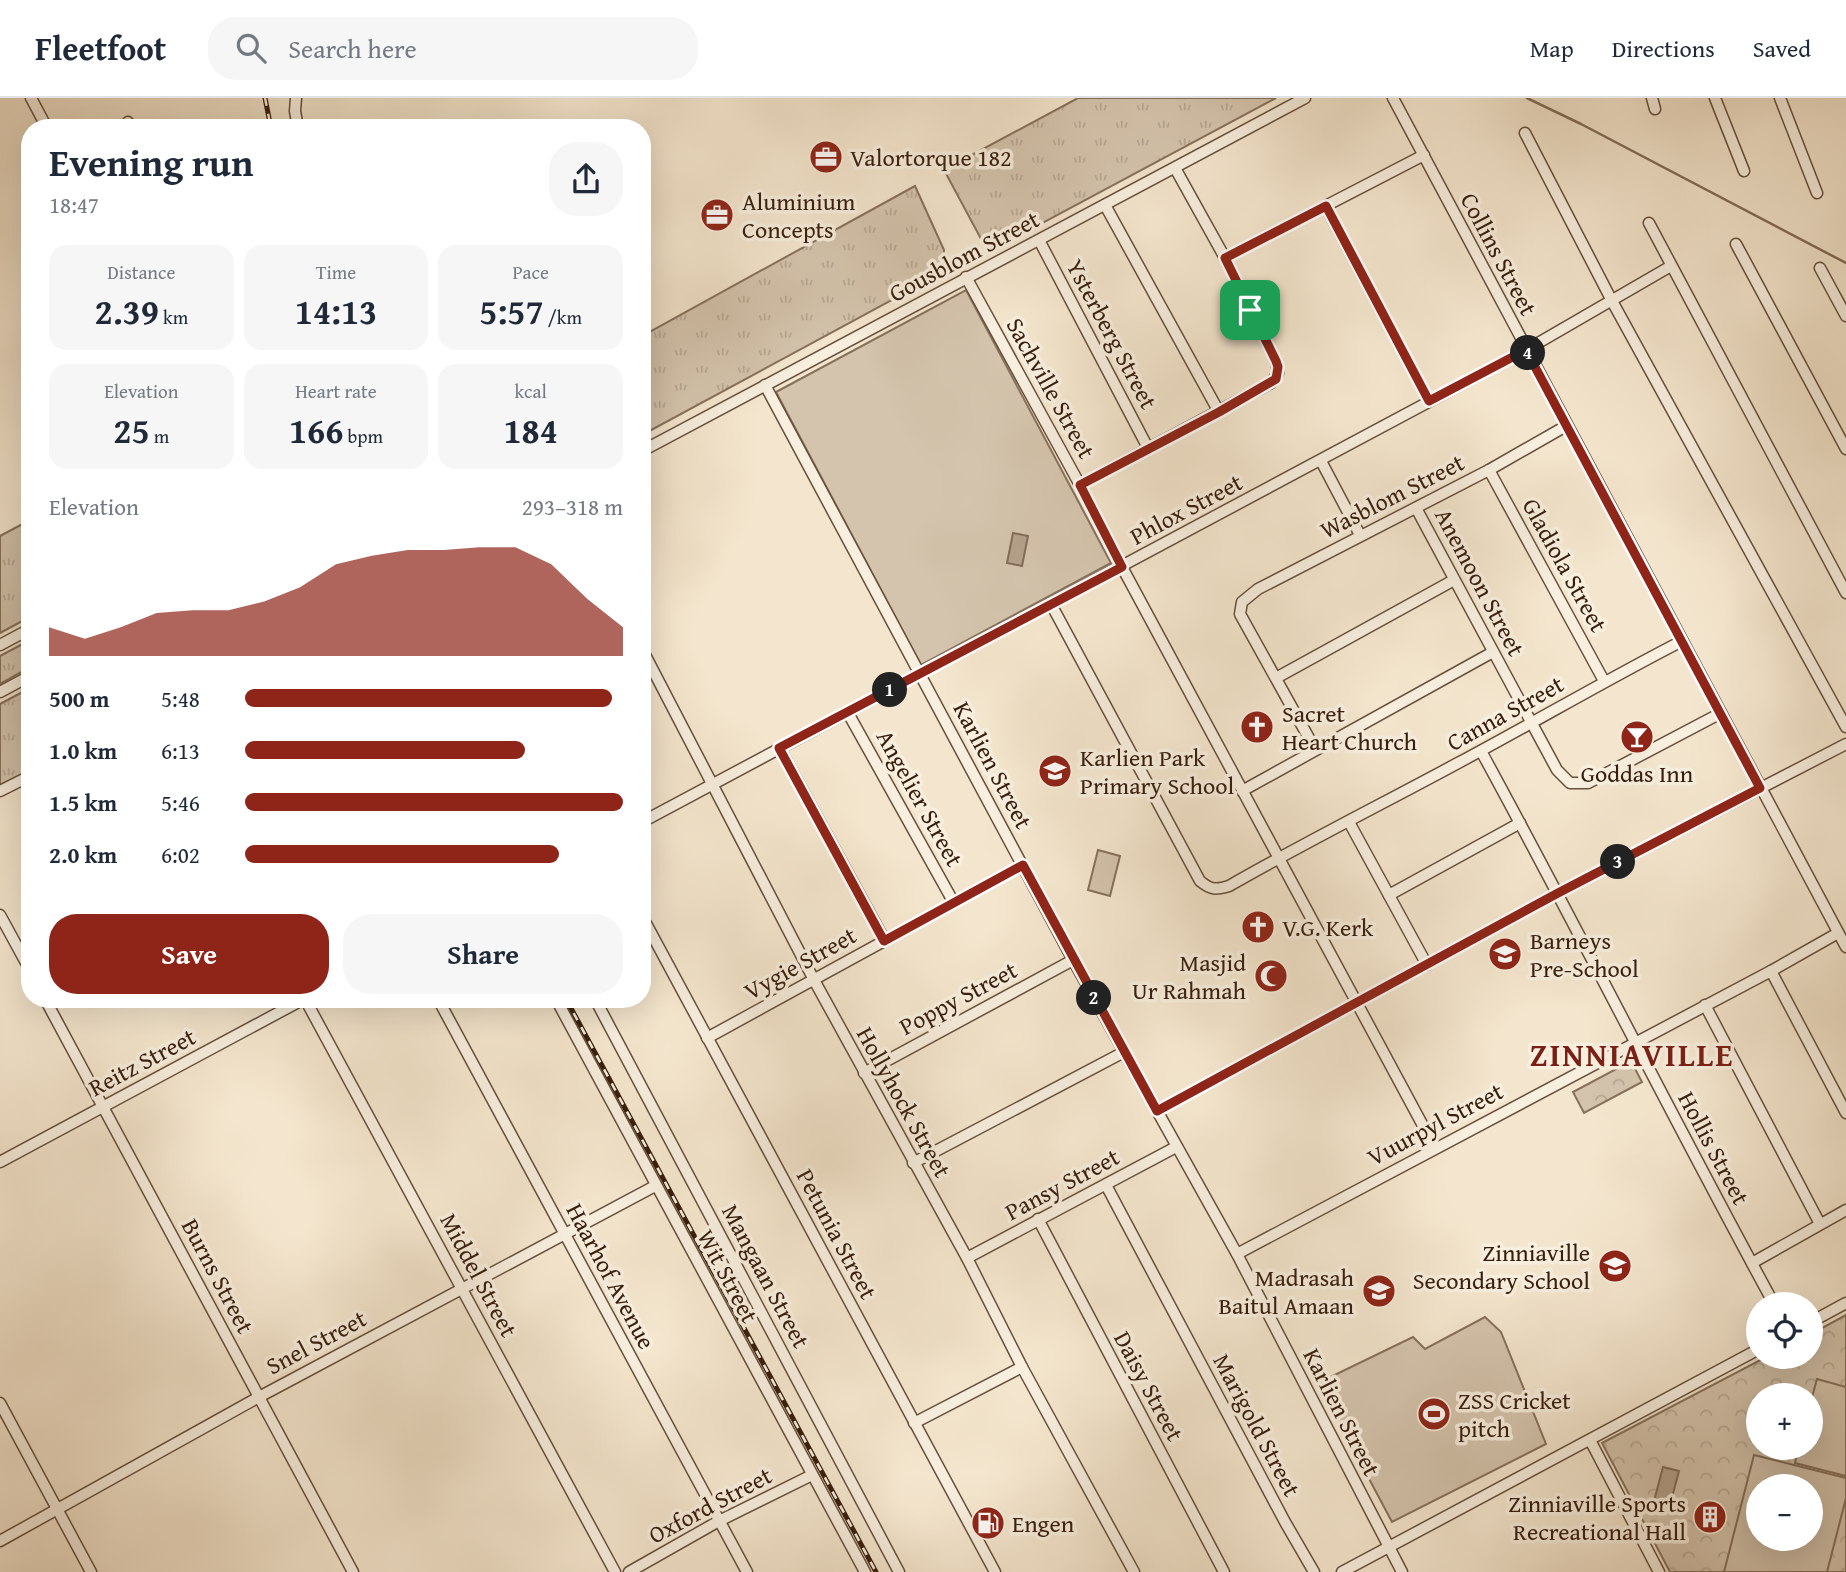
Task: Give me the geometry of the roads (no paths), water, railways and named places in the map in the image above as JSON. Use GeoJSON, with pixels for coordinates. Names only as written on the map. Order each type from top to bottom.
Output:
{"type":"FeatureCollection","features":[{"type":"Feature","properties":{"kind":"street"},"geometry":{"type":"LineString","coordinates":[[31,98],[42,119]]}},
{"type":"Feature","properties":{"kind":"street"},"geometry":{"type":"LineString","coordinates":[[296,98],[296,119]]}},
{"type":"Feature","properties":{"kind":"street","name":"Gousblom Street"},"geometry":{"type":"LineString","coordinates":[[651,446],[1305,98]]}},
{"type":"Feature","properties":{"kind":"street","name":"Collins Street"},"geometry":{"type":"LineString","coordinates":[[1393,98],[1846,947]]}},
{"type":"Feature","properties":{"kind":"street"},"geometry":{"type":"LineString","coordinates":[[1715,98],[1744,171]]}},
{"type":"Feature","properties":{"kind":"street"},"geometry":{"type":"LineString","coordinates":[[1780,98],[1817,193]]}},
{"type":"Feature","properties":{"kind":"street"},"geometry":{"type":"LineString","coordinates":[[1525,133],[1612,300],[1846,727]]}},
{"type":"Feature","properties":{"kind":"street"},"geometry":{"type":"LineString","coordinates":[[1225,258],[1424,155]]}},
{"type":"Feature","properties":{"kind":"street"},"geometry":{"type":"LineString","coordinates":[[1080,485],[1276,379],[1278,367],[1225,258],[1175,168]]}},
{"type":"Feature","properties":{"kind":"street"},"geometry":{"type":"LineString","coordinates":[[1105,205],[1219,412]]}},
{"type":"Feature","properties":{"kind":"street"},"geometry":{"type":"LineString","coordinates":[[1326,206],[1429,401]]}},
{"type":"Feature","properties":{"kind":"street"},"geometry":{"type":"LineString","coordinates":[[1649,223],[1846,593]]}},
{"type":"Feature","properties":{"kind":"street","name":"Ysterberg Street"},"geometry":{"type":"LineString","coordinates":[[1039,240],[1149,448]]}},
{"type":"Feature","properties":{"kind":"street"},"geometry":{"type":"LineString","coordinates":[[1736,244],[1846,449]]}},
{"type":"Feature","properties":{"kind":"street","name":"Phlox Street"},"geometry":{"type":"LineString","coordinates":[[651,817],[1321,461],[1526,350],[1671,266]]}},
{"type":"Feature","properties":{"kind":"street"},"geometry":{"type":"LineString","coordinates":[[1820,268],[1846,317]]}},
{"type":"Feature","properties":{"kind":"street","name":"Sachville Street"},"geometry":{"type":"LineString","coordinates":[[966,277],[1435,1149]]}},
{"type":"Feature","properties":{"kind":"street","name":"Karlien Street"},"geometry":{"type":"LineString","coordinates":[[765,385],[1073,960],[1237,1254],[1402,1572]]}},
{"type":"Feature","properties":{"kind":"street","name":"Wasblom Street"},"geometry":{"type":"LineString","coordinates":[[1276,678],[1240,614],[1240,607],[1246,597],[1360,535],[1489,470],[1566,426]]}},
{"type":"Feature","properties":{"kind":"street"},"geometry":{"type":"LineString","coordinates":[[1321,461],[1360,535]]}},
{"type":"Feature","properties":{"kind":"street","name":"Gladiola Street"},"geometry":{"type":"LineString","coordinates":[[1489,470],[1604,681]]}},
{"type":"Feature","properties":{"kind":"street","name":"Anemoon Street"},"geometry":{"type":"LineString","coordinates":[[1416,508],[1557,770],[1570,783],[1588,783],[1720,713]]}},
{"type":"Feature","properties":{"kind":"street"},"geometry":{"type":"LineString","coordinates":[[1315,749],[1276,678],[1454,580]]}},
{"type":"Feature","properties":{"kind":"street","name":"Canna Street"},"geometry":{"type":"LineString","coordinates":[[1051,604],[1200,881],[1208,888],[1217,889],[1229,886],[1349,822],[1604,681],[1682,641]]}},
{"type":"Feature","properties":{"kind":"street"},"geometry":{"type":"LineString","coordinates":[[0,645],[21,634]]}},
{"type":"Feature","properties":{"kind":"street"},"geometry":{"type":"LineString","coordinates":[[1242,791],[1493,652]]}},
{"type":"Feature","properties":{"kind":"street","name":"Hollyhock Street"},"geometry":{"type":"LineString","coordinates":[[651,666],[814,980],[1135,1572]]}},
{"type":"Feature","properties":{"kind":"street"},"geometry":{"type":"LineString","coordinates":[[0,692],[21,681]]}},
{"type":"Feature","properties":{"kind":"street","name":"Angelier Street"},"geometry":{"type":"LineString","coordinates":[[848,713],[954,903]]}},
{"type":"Feature","properties":{"kind":"street"},"geometry":{"type":"LineString","coordinates":[[1157,1111],[1558,893],[1846,744]]}},
{"type":"Feature","properties":{"kind":"street"},"geometry":{"type":"LineString","coordinates":[[779,748],[884,941]]}},
{"type":"Feature","properties":{"kind":"street","name":"Hollis Street"},"geometry":{"type":"LineString","coordinates":[[1481,751],[1768,1292]]}},
{"type":"Feature","properties":{"kind":"street"},"geometry":{"type":"LineString","coordinates":[[0,791],[21,780]]}},
{"type":"Feature","properties":{"kind":"street"},"geometry":{"type":"LineString","coordinates":[[1349,822],[1427,965]]}},
{"type":"Feature","properties":{"kind":"street"},"geometry":{"type":"LineString","coordinates":[[1389,895],[1520,823]]}},
{"type":"Feature","properties":{"kind":"street","name":"Vygie Street"},"geometry":{"type":"LineString","coordinates":[[708,1038],[1023,865]]}},
{"type":"Feature","properties":{"kind":"street"},"geometry":{"type":"LineString","coordinates":[[0,915],[21,954]]}},
{"type":"Feature","properties":{"kind":"street","name":"Petunia Street"},"geometry":{"type":"LineString","coordinates":[[651,933],[995,1572]]}},
{"type":"Feature","properties":{"kind":"street","name":"Vuurpyl Street"},"geometry":{"type":"LineString","coordinates":[[1237,1254],[1838,933]]}},
{"type":"Feature","properties":{"kind":"street","name":"Poppy Street"},"geometry":{"type":"LineString","coordinates":[[864,1073],[1073,960]]}},
{"type":"Feature","properties":{"kind":"street"},"geometry":{"type":"LineString","coordinates":[[1771,971],[1846,1113]]}},
{"type":"Feature","properties":{"kind":"street"},"geometry":{"type":"LineString","coordinates":[[1705,1005],[1820,1224]]}},
{"type":"Feature","properties":{"kind":"street","name":"Burns Street"},"geometry":{"type":"LineString","coordinates":[[50,1008],[353,1572]]}},
{"type":"Feature","properties":{"kind":"street","name":"Reitz Street"},"geometry":{"type":"LineString","coordinates":[[0,1162],[287,1008]]}},
{"type":"Feature","properties":{"kind":"street","name":"Middel Street"},"geometry":{"type":"LineString","coordinates":[[309,1008],[615,1572]]}},
{"type":"Feature","properties":{"kind":"street","name":"Haarhof Avenue"},"geometry":{"type":"LineString","coordinates":[[443,1008],[747,1572]]}},
{"type":"Feature","properties":{"kind":"street","name":"Wit Street"},"geometry":{"type":"LineString","coordinates":[[561,1008],[865,1572]]}},
{"type":"Feature","properties":{"kind":"street","name":"Mangaan Street"},"geometry":{"type":"LineString","coordinates":[[600,1008],[899,1572]]}},
{"type":"Feature","properties":{"kind":"street"},"geometry":{"type":"LineString","coordinates":[[913,1163],[1124,1052]]}},
{"type":"Feature","properties":{"kind":"street","name":"Pansy Street"},"geometry":{"type":"LineString","coordinates":[[967,1258],[1175,1146]]}},
{"type":"Feature","properties":{"kind":"street","name":"Marigold Street"},"geometry":{"type":"LineString","coordinates":[[1105,1185],[1314,1572]]}},
{"type":"Feature","properties":{"kind":"street","name":"Snel Street"},"geometry":{"type":"LineString","coordinates":[[0,1541],[259,1396],[655,1186]]}},
{"type":"Feature","properties":{"kind":"street"},"geometry":{"type":"LineString","coordinates":[[1752,1263],[1846,1210]]}},
{"type":"Feature","properties":{"kind":"street","name":"Daisy Street"},"geometry":{"type":"LineString","coordinates":[[1038,1219],[1224,1572]]}},
{"type":"Feature","properties":{"kind":"street"},"geometry":{"type":"LineString","coordinates":[[1823,1315],[1846,1303]]}},
{"type":"Feature","properties":{"kind":"street"},"geometry":{"type":"LineString","coordinates":[[1342,1572],[1746,1356]]}},
{"type":"Feature","properties":{"kind":"street"},"geometry":{"type":"LineString","coordinates":[[914,1423],[1022,1367]]}},
{"type":"Feature","properties":{"kind":"street"},"geometry":{"type":"LineString","coordinates":[[0,1403],[91,1572]]}},
{"type":"Feature","properties":{"kind":"street"},"geometry":{"type":"LineString","coordinates":[[1590,1440],[1659,1572]]}},
{"type":"Feature","properties":{"kind":"street","name":"Oxford Street"},"geometry":{"type":"LineString","coordinates":[[629,1572],[719,1521],[812,1475]]}},
{"type":"Feature","properties":{"kind":"waterway"},"geometry":{"type":"LineString","coordinates":[[1527,98],[1846,263]]}},
{"type":"Feature","properties":{"kind":"railway"},"geometry":{"type":"LineString","coordinates":[[265,98],[269,119]]}},
{"type":"Feature","properties":{"kind":"railway"},"geometry":{"type":"LineString","coordinates":[[571,1008],[876,1572]]}},
{"type":"Feature","properties":{"kind":"place","name":"Valortorque 182"},"geometry":{"type":"Point","coordinates":[826,157]}},
{"type":"Feature","properties":{"kind":"place","name":"Aluminium Concepts"},"geometry":{"type":"Point","coordinates":[717,215]}},
{"type":"Feature","properties":{"kind":"place","name":"Sacret Heart Church"},"geometry":{"type":"Point","coordinates":[1257,727]}},
{"type":"Feature","properties":{"kind":"place","name":"Goddas Inn"},"geometry":{"type":"Point","coordinates":[1637,737]}},
{"type":"Feature","properties":{"kind":"place","name":"Karlien Park Primary School"},"geometry":{"type":"Point","coordinates":[1055,771]}},
{"type":"Feature","properties":{"kind":"place","name":"V.G. Kerk"},"geometry":{"type":"Point","coordinates":[1258,927]}},
{"type":"Feature","properties":{"kind":"place","name":"Barneys Pre-School"},"geometry":{"type":"Point","coordinates":[1505,954]}},
{"type":"Feature","properties":{"kind":"place","name":"Masjid Ur Rahmah"},"geometry":{"type":"Point","coordinates":[1271,976]}},
{"type":"Feature","properties":{"kind":"place","name":"Zinniaville Secondary School"},"geometry":{"type":"Point","coordinates":[1615,1266]}},
{"type":"Feature","properties":{"kind":"place","name":"Madrasah Baitul Amaan"},"geometry":{"type":"Point","coordinates":[1379,1291]}},
{"type":"Feature","properties":{"kind":"place","name":"ZSS Cricket pitch"},"geometry":{"type":"Point","coordinates":[1434,1414]}},
{"type":"Feature","properties":{"kind":"place","name":"Zinniaville Sports Recreational Hall"},"geometry":{"type":"Point","coordinates":[1710,1517]}},
{"type":"Feature","properties":{"kind":"place","name":"Engen"},"geometry":{"type":"Point","coordinates":[988,1523]}},
{"type":"Feature","properties":{"kind":"district","name":"ZINNIAVILLE"},"geometry":{"type":"Point","coordinates":[1632,1054]}}]}
